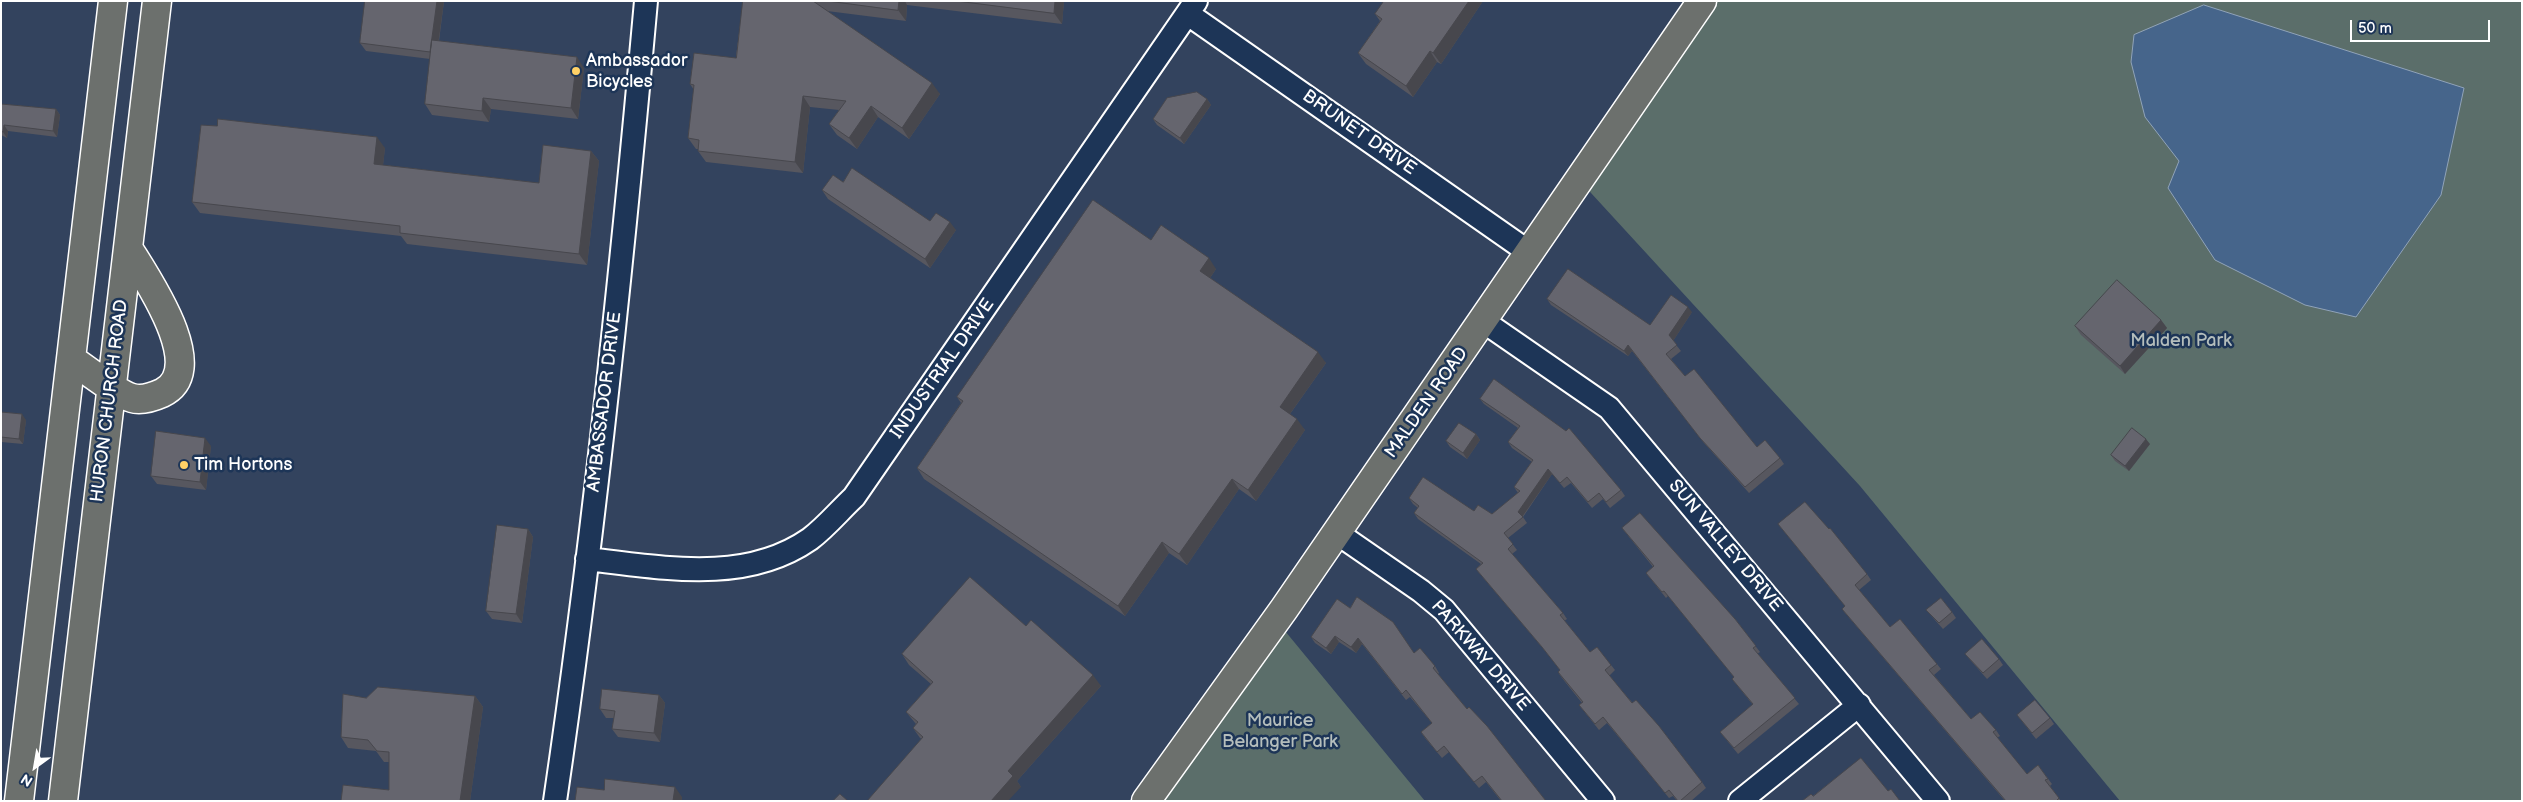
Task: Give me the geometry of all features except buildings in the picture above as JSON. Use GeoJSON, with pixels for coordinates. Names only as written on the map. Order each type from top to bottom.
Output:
{"type":"FeatureCollection","features":[{"type":"Feature","properties":{"kind":"main road"},"geometry":{"type":"LineString","coordinates":[[19,801],[113,1]]}},
{"type":"Feature","properties":{"kind":"main road","name":"HURON CHURCH ROAD"},"geometry":{"type":"LineString","coordinates":[[63,801],[157,1]]}},
{"type":"Feature","properties":{"kind":"main road","name":"MALDEN ROAD"},"geometry":{"type":"LineString","coordinates":[[1146,801],[1337,533],[1702,1]]}},
{"type":"Feature","properties":{"kind":"main road"},"geometry":{"type":"LineString","coordinates":[[71,359],[132,398],[150,398],[170,389],[179,372],[178,340],[163,306],[128,248]]}},
{"type":"Feature","properties":{"kind":"street","name":"AMBASSADOR DRIVE"},"geometry":{"type":"LineString","coordinates":[[555,801],[587,559],[615,314],[646,1]]}},
{"type":"Feature","properties":{"kind":"street","name":"INDUSTRIAL DRIVE"},"geometry":{"type":"LineString","coordinates":[[587,559],[699,571],[752,563],[778,555],[810,539],[854,497],[1192,7]]}},
{"type":"Feature","properties":{"kind":"street","name":"BRUNET DRIVE"},"geometry":{"type":"LineString","coordinates":[[1192,7],[1530,253]]}},
{"type":"Feature","properties":{"kind":"street","name":"SUN VALLEY DRIVE"},"geometry":{"type":"LineString","coordinates":[[1483,321],[1609,408],[1938,801]]}},
{"type":"Feature","properties":{"kind":"street","name":"PARKWAY DRIVE"},"geometry":{"type":"LineString","coordinates":[[1337,533],[1421,591],[1444,610],[1603,801]]}},
{"type":"Feature","properties":{"kind":"street"},"geometry":{"type":"LineString","coordinates":[[1740,801],[1858,705]]}},
{"type":"Feature","properties":{"kind":"green space","name":"Malden Park"},"geometry":{"type":"Polygon","coordinates":[[[1703,1],[2522,1],[2522,801],[2120,801],[1860,486],[1580,181],[1703,1]]]}},
{"type":"Feature","properties":{"kind":"green space","name":"Maurice Belanger Park"},"geometry":{"type":"Polygon","coordinates":[[[1276,620],[1425,801],[1145,801],[1276,620]]]}},
{"type":"Feature","properties":{"kind":"water"},"geometry":{"type":"Polygon","coordinates":[[[2204,5],[2464,88],[2441,195],[2356,317],[2305,305],[2215,260],[2168,188],[2179,161],[2145,117],[2131,62],[2134,35],[2204,5]]]}},
{"type":"Feature","properties":{"kind":"place","name":"Ambassador Bicycles"},"geometry":{"type":"Point","coordinates":[576,71]}},
{"type":"Feature","properties":{"kind":"place","name":"Tim Hortons"},"geometry":{"type":"Point","coordinates":[184,465]}}]}
